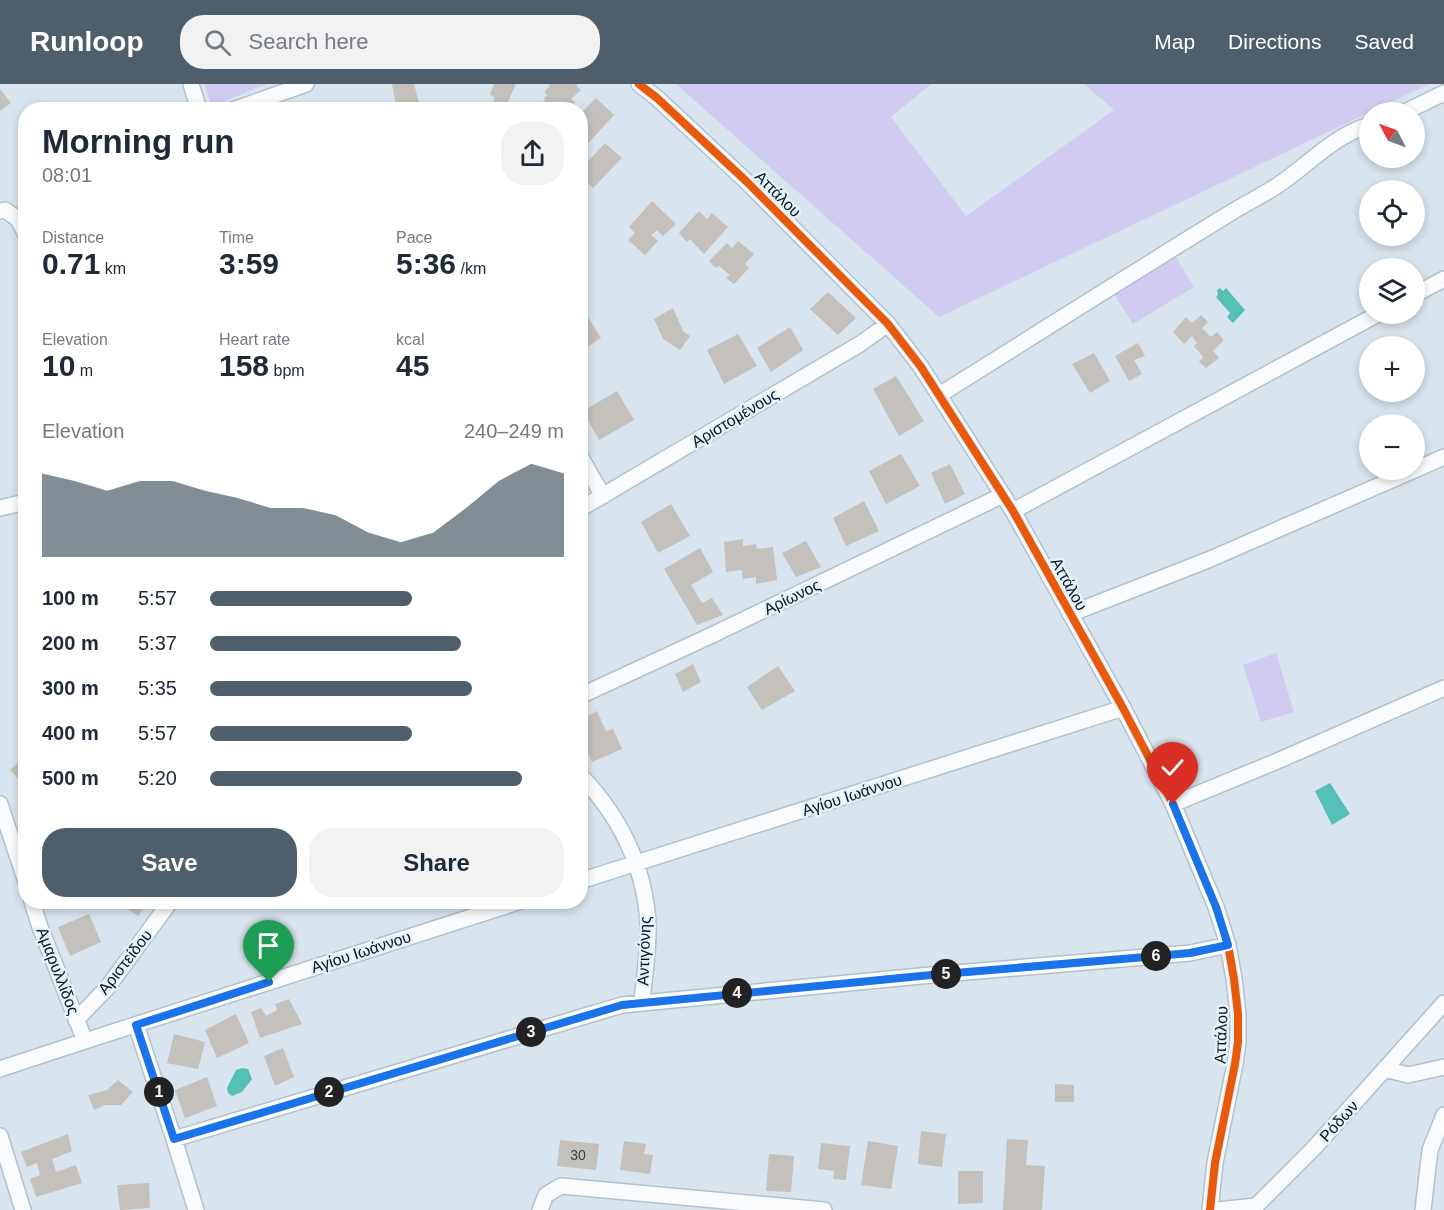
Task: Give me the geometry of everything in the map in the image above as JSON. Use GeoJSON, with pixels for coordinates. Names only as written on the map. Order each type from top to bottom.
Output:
{"type":"FeatureCollection","features":[{"type":"Feature","properties":{"kind":"street"},"geometry":{"type":"LineString","coordinates":[[190,84],[197,102]]}},
{"type":"Feature","properties":{"kind":"street"},"geometry":{"type":"LineString","coordinates":[[255,102],[306,84]]}},
{"type":"Feature","properties":{"kind":"street","name":"Αττάλου"},"geometry":{"type":"LineString","coordinates":[[639,84],[746,181],[888,324],[921,367],[1012,511],[1123,708],[1173,804],[1216,907],[1228,945],[1238,1014],[1235,1064],[1215,1163],[1210,1210]]}},
{"type":"Feature","properties":{"kind":"street"},"geometry":{"type":"LineString","coordinates":[[1425,102],[1444,93]]}},
{"type":"Feature","properties":{"kind":"street"},"geometry":{"type":"LineString","coordinates":[[939,395],[1235,210],[1287,180],[1325,148],[1359,128]]}},
{"type":"Feature","properties":{"kind":"street"},"geometry":{"type":"LineString","coordinates":[[2,211],[18,219]]}},
{"type":"Feature","properties":{"kind":"street"},"geometry":{"type":"LineString","coordinates":[[1425,289],[1444,279]]}},
{"type":"Feature","properties":{"kind":"street","name":"Αριστομένους"},"geometry":{"type":"LineString","coordinates":[[588,504],[860,344],[888,324]]}},
{"type":"Feature","properties":{"kind":"street"},"geometry":{"type":"LineString","coordinates":[[1012,511],[1359,324]]}},
{"type":"Feature","properties":{"kind":"street"},"geometry":{"type":"LineString","coordinates":[[1070,614],[1208,560],[1444,457]]}},
{"type":"Feature","properties":{"kind":"street"},"geometry":{"type":"LineString","coordinates":[[588,470],[603,496]]}},
{"type":"Feature","properties":{"kind":"street","name":"Αρίωνος"},"geometry":{"type":"LineString","coordinates":[[588,692],[1002,495]]}},
{"type":"Feature","properties":{"kind":"street"},"geometry":{"type":"LineString","coordinates":[[0,508],[18,504]]}},
{"type":"Feature","properties":{"kind":"street"},"geometry":{"type":"LineString","coordinates":[[1173,804],[1444,688]]}},
{"type":"Feature","properties":{"kind":"street","name":"Αγίου Ιωάννου"},"geometry":{"type":"LineString","coordinates":[[588,878],[1123,708]]}},
{"type":"Feature","properties":{"kind":"street","name":"Αντιγόνης"},"geometry":{"type":"LineString","coordinates":[[588,784],[614,819],[637,863],[644,892],[648,925],[642,1002]]}},
{"type":"Feature","properties":{"kind":"street"},"geometry":{"type":"LineString","coordinates":[[0,804],[18,858]]}},
{"type":"Feature","properties":{"kind":"street","name":"Αμαρυλλίδος"},"geometry":{"type":"LineString","coordinates":[[34,909],[85,1041]]}},
{"type":"Feature","properties":{"kind":"street","name":"Αριστείδου"},"geometry":{"type":"LineString","coordinates":[[76,1020],[107,987],[165,909]]}},
{"type":"Feature","properties":{"kind":"street","name":"Αγίου Ιωάννου"},"geometry":{"type":"LineString","coordinates":[[0,1069],[496,909]]}},
{"type":"Feature","properties":{"kind":"street"},"geometry":{"type":"LineString","coordinates":[[174,1139],[611,1007],[642,1002],[942,974],[1190,953],[1228,945]]}},
{"type":"Feature","properties":{"kind":"street","name":"Ρόδων"},"geometry":{"type":"LineString","coordinates":[[1218,1210],[1256,1206],[1314,1148],[1444,1003]]}},
{"type":"Feature","properties":{"kind":"street"},"geometry":{"type":"LineString","coordinates":[[136,1025],[196,1210]]}},
{"type":"Feature","properties":{"kind":"street"},"geometry":{"type":"LineString","coordinates":[[1386,1069],[1408,1075],[1444,1067]]}},
{"type":"Feature","properties":{"kind":"street"},"geometry":{"type":"LineString","coordinates":[[1423,1210],[1430,1150],[1444,1114]]}},
{"type":"Feature","properties":{"kind":"street"},"geometry":{"type":"LineString","coordinates":[[0,1136],[22,1210]]}},
{"type":"Feature","properties":{"kind":"street"},"geometry":{"type":"LineString","coordinates":[[540,1210],[546,1195],[561,1186],[767,1207],[824,1210]]}},
{"type":"Feature","properties":{"kind":"shaded area"},"geometry":{"type":"Polygon","coordinates":[[[204,84],[267,84],[222,102],[211,102],[204,84]]]}},
{"type":"Feature","properties":{"kind":"shaded area"},"geometry":{"type":"Polygon","coordinates":[[[676,84],[931,84],[891,117],[966,216],[1114,110],[1084,84],[1429,84],[1391,102],[1359,102],[1359,117],[939,317],[676,84]]]}},
{"type":"Feature","properties":{"kind":"shaded area"},"geometry":{"type":"Polygon","coordinates":[[[1176,257],[1194,287],[1133,324],[1114,294],[1176,257]]]}},
{"type":"Feature","properties":{"kind":"shaded area"},"geometry":{"type":"Polygon","coordinates":[[[1220,288],[1223,291],[1226,288],[1245,310],[1233,323],[1227,317],[1230,313],[1216,297],[1217,290],[1220,288]]]}},
{"type":"Feature","properties":{"kind":"shaded area"},"geometry":{"type":"Polygon","coordinates":[[[1276,653],[1294,712],[1261,722],[1243,665],[1276,653]]]}},
{"type":"Feature","properties":{"kind":"shaded area"},"geometry":{"type":"Polygon","coordinates":[[[1330,783],[1350,814],[1332,825],[1315,791],[1330,783]]]}},
{"type":"Feature","properties":{"kind":"shaded area"},"geometry":{"type":"Polygon","coordinates":[[[248,1069],[252,1079],[242,1092],[232,1096],[228,1093],[227,1088],[236,1070],[248,1069]]]}},
{"type":"Feature","properties":{"kind":"building"},"geometry":{"type":"Polygon","coordinates":[[[392,84],[414,84],[419,102],[395,102],[392,84]]]}},
{"type":"Feature","properties":{"kind":"building"},"geometry":{"type":"Polygon","coordinates":[[[494,84],[516,84],[508,102],[493,102],[495,98],[490,94],[494,84]]]}},
{"type":"Feature","properties":{"kind":"building"},"geometry":{"type":"Polygon","coordinates":[[[548,84],[578,84],[576,86],[581,90],[571,99],[575,102],[543,102],[547,95],[544,92],[550,86],[548,84]]]}},
{"type":"Feature","properties":{"kind":"building"},"geometry":{"type":"Polygon","coordinates":[[[0,89],[11,103],[0,111],[0,89]]]}},
{"type":"Feature","properties":{"kind":"building"},"geometry":{"type":"Polygon","coordinates":[[[596,98],[614,115],[588,144],[588,106],[596,98]]]}},
{"type":"Feature","properties":{"kind":"building"},"geometry":{"type":"Polygon","coordinates":[[[605,143],[622,158],[593,188],[588,183],[588,161],[605,143]]]}},
{"type":"Feature","properties":{"kind":"building"},"geometry":{"type":"Polygon","coordinates":[[[652,201],[676,224],[663,236],[657,230],[651,235],[658,241],[645,255],[628,240],[635,233],[629,227],[652,201]]]}},
{"type":"Feature","properties":{"kind":"building"},"geometry":{"type":"Polygon","coordinates":[[[699,211],[707,219],[712,213],[728,227],[704,254],[690,239],[687,242],[679,233],[699,211]]]}},
{"type":"Feature","properties":{"kind":"building"},"geometry":{"type":"Polygon","coordinates":[[[738,241],[754,254],[745,264],[749,268],[734,284],[726,278],[730,275],[719,266],[716,268],[709,261],[727,243],[732,248],[738,241]]]}},
{"type":"Feature","properties":{"kind":"building"},"geometry":{"type":"Polygon","coordinates":[[[828,292],[856,318],[838,335],[810,309],[828,292]]]}},
{"type":"Feature","properties":{"kind":"building"},"geometry":{"type":"Polygon","coordinates":[[[673,308],[683,331],[690,336],[680,350],[663,339],[654,319],[673,308]]]}},
{"type":"Feature","properties":{"kind":"building"},"geometry":{"type":"Polygon","coordinates":[[[1201,315],[1208,322],[1202,328],[1211,337],[1217,332],[1224,340],[1213,351],[1219,358],[1206,368],[1199,362],[1203,357],[1194,346],[1197,343],[1192,336],[1184,344],[1173,332],[1186,317],[1192,323],[1201,315]]]}},
{"type":"Feature","properties":{"kind":"building"},"geometry":{"type":"Polygon","coordinates":[[[588,317],[601,338],[588,347],[588,317]]]}},
{"type":"Feature","properties":{"kind":"building"},"geometry":{"type":"Polygon","coordinates":[[[790,327],[803,350],[771,372],[757,348],[790,327]]]}},
{"type":"Feature","properties":{"kind":"building"},"geometry":{"type":"Polygon","coordinates":[[[738,334],[757,366],[724,384],[707,350],[738,334]]]}},
{"type":"Feature","properties":{"kind":"building"},"geometry":{"type":"Polygon","coordinates":[[[1138,343],[1145,356],[1134,360],[1142,374],[1129,381],[1115,356],[1138,343]]]}},
{"type":"Feature","properties":{"kind":"building"},"geometry":{"type":"Polygon","coordinates":[[[1094,353],[1110,381],[1090,393],[1072,364],[1094,353]]]}},
{"type":"Feature","properties":{"kind":"building"},"geometry":{"type":"Polygon","coordinates":[[[896,376],[924,421],[899,436],[873,389],[896,376]]]}},
{"type":"Feature","properties":{"kind":"building"},"geometry":{"type":"Polygon","coordinates":[[[617,391],[634,420],[599,440],[588,420],[588,408],[617,391]]]}},
{"type":"Feature","properties":{"kind":"building"},"geometry":{"type":"Polygon","coordinates":[[[901,454],[920,486],[886,504],[869,471],[901,454]]]}},
{"type":"Feature","properties":{"kind":"building"},"geometry":{"type":"Polygon","coordinates":[[[950,464],[965,494],[945,504],[931,473],[950,464]]]}},
{"type":"Feature","properties":{"kind":"building"},"geometry":{"type":"Polygon","coordinates":[[[864,501],[879,531],[846,546],[833,518],[864,501]]]}},
{"type":"Feature","properties":{"kind":"building"},"geometry":{"type":"Polygon","coordinates":[[[671,504],[690,536],[658,553],[641,522],[671,504]]]}},
{"type":"Feature","properties":{"kind":"building"},"geometry":{"type":"Polygon","coordinates":[[[743,539],[743,546],[756,544],[757,549],[773,547],[777,580],[756,584],[756,577],[743,579],[742,570],[726,572],[724,542],[743,539]]]}},
{"type":"Feature","properties":{"kind":"building"},"geometry":{"type":"Polygon","coordinates":[[[806,541],[821,567],[796,577],[782,553],[806,541]]]}},
{"type":"Feature","properties":{"kind":"building"},"geometry":{"type":"Polygon","coordinates":[[[700,548],[713,572],[691,585],[702,603],[712,598],[723,615],[697,625],[664,569],[700,548]]]}},
{"type":"Feature","properties":{"kind":"building"},"geometry":{"type":"Polygon","coordinates":[[[693,664],[701,682],[683,692],[675,674],[693,664]]]}},
{"type":"Feature","properties":{"kind":"building"},"geometry":{"type":"Polygon","coordinates":[[[778,666],[795,691],[762,710],[747,687],[778,666]]]}},
{"type":"Feature","properties":{"kind":"building"},"geometry":{"type":"Polygon","coordinates":[[[597,711],[606,731],[613,729],[622,749],[592,762],[588,754],[588,716],[597,711]]]}},
{"type":"Feature","properties":{"kind":"building"},"geometry":{"type":"Polygon","coordinates":[[[18,763],[18,778],[10,770],[18,763]]]}},
{"type":"Feature","properties":{"kind":"building"},"geometry":{"type":"Polygon","coordinates":[[[128,909],[143,909],[138,916],[128,909]]]}},
{"type":"Feature","properties":{"kind":"building"},"geometry":{"type":"Polygon","coordinates":[[[89,914],[101,942],[70,956],[58,927],[89,914]]]}},
{"type":"Feature","properties":{"kind":"building"},"geometry":{"type":"Polygon","coordinates":[[[289,999],[302,1024],[260,1038],[251,1012],[261,1008],[266,1016],[277,1010],[275,1004],[289,999]]]}},
{"type":"Feature","properties":{"kind":"building"},"geometry":{"type":"Polygon","coordinates":[[[236,1014],[249,1043],[217,1058],[205,1030],[236,1014]]]}},
{"type":"Feature","properties":{"kind":"building"},"geometry":{"type":"Polygon","coordinates":[[[174,1034],[205,1042],[198,1069],[167,1063],[174,1034]]]}},
{"type":"Feature","properties":{"kind":"building"},"geometry":{"type":"Polygon","coordinates":[[[283,1048],[294,1077],[275,1086],[264,1056],[283,1048]]]}},
{"type":"Feature","properties":{"kind":"building"},"geometry":{"type":"Polygon","coordinates":[[[207,1077],[217,1106],[185,1118],[175,1090],[207,1077]]]}},
{"type":"Feature","properties":{"kind":"building"},"geometry":{"type":"Polygon","coordinates":[[[118,1080],[133,1092],[121,1105],[105,1105],[94,1110],[88,1095],[107,1090],[118,1080]]]}},
{"type":"Feature","properties":{"kind":"building"},"geometry":{"type":"Polygon","coordinates":[[[1055,1084],[1074,1085],[1074,1102],[1055,1102],[1055,1084]]]}},
{"type":"Feature","properties":{"kind":"building"},"geometry":{"type":"Polygon","coordinates":[[[921,1131],[946,1134],[942,1167],[918,1164],[921,1131]]]}},
{"type":"Feature","properties":{"kind":"building"},"geometry":{"type":"Polygon","coordinates":[[[68,1134],[72,1151],[52,1159],[56,1172],[76,1165],[82,1183],[36,1197],[30,1179],[40,1175],[37,1163],[27,1167],[21,1152],[68,1134]]]}},
{"type":"Feature","properties":{"kind":"building"},"geometry":{"type":"Polygon","coordinates":[[[1007,1139],[1028,1140],[1026,1165],[1045,1166],[1042,1210],[1003,1210],[1007,1139]]]}},
{"type":"Feature","properties":{"kind":"building"},"geometry":{"type":"Polygon","coordinates":[[[560,1140],[599,1144],[596,1170],[557,1166],[560,1140]]]}},
{"type":"Feature","properties":{"kind":"building"},"geometry":{"type":"Polygon","coordinates":[[[624,1141],[646,1144],[644,1154],[653,1155],[650,1174],[620,1170],[624,1141]]]}},
{"type":"Feature","properties":{"kind":"building"},"geometry":{"type":"Polygon","coordinates":[[[868,1141],[898,1146],[891,1189],[861,1185],[868,1141]]]}},
{"type":"Feature","properties":{"kind":"building"},"geometry":{"type":"Polygon","coordinates":[[[821,1143],[850,1146],[846,1180],[833,1179],[834,1171],[818,1169],[821,1143]]]}},
{"type":"Feature","properties":{"kind":"building"},"geometry":{"type":"Polygon","coordinates":[[[769,1154],[794,1156],[791,1192],[766,1191],[769,1154]]]}},
{"type":"Feature","properties":{"kind":"building"},"geometry":{"type":"Polygon","coordinates":[[[958,1171],[983,1171],[983,1203],[958,1204],[958,1171]]]}},
{"type":"Feature","properties":{"kind":"building"},"geometry":{"type":"Polygon","coordinates":[[[149,1183],[150,1208],[120,1210],[117,1185],[149,1183]]]}},
{"type":"Feature","properties":{"kind":"cycle path"},"geometry":{"type":"LineString","coordinates":[[639,84],[746,181],[888,324],[921,367],[1013,511],[1123,708],[1173,804],[1216,907],[1228,945],[1238,1014],[1235,1064],[1215,1163],[1210,1210]]}},
{"type":"Feature","properties":{"kind":"cycle path"},"geometry":{"type":"LineString","coordinates":[[174,1139],[622,1005],[1190,953],[1228,945]]}},
{"type":"Feature","properties":{"kind":"route"},"geometry":{"type":"LineString","coordinates":[[269,982],[136,1025],[174,1139],[611,1007],[713,995],[1190,953],[1228,945],[1202,871],[1173,804]]}}]}
